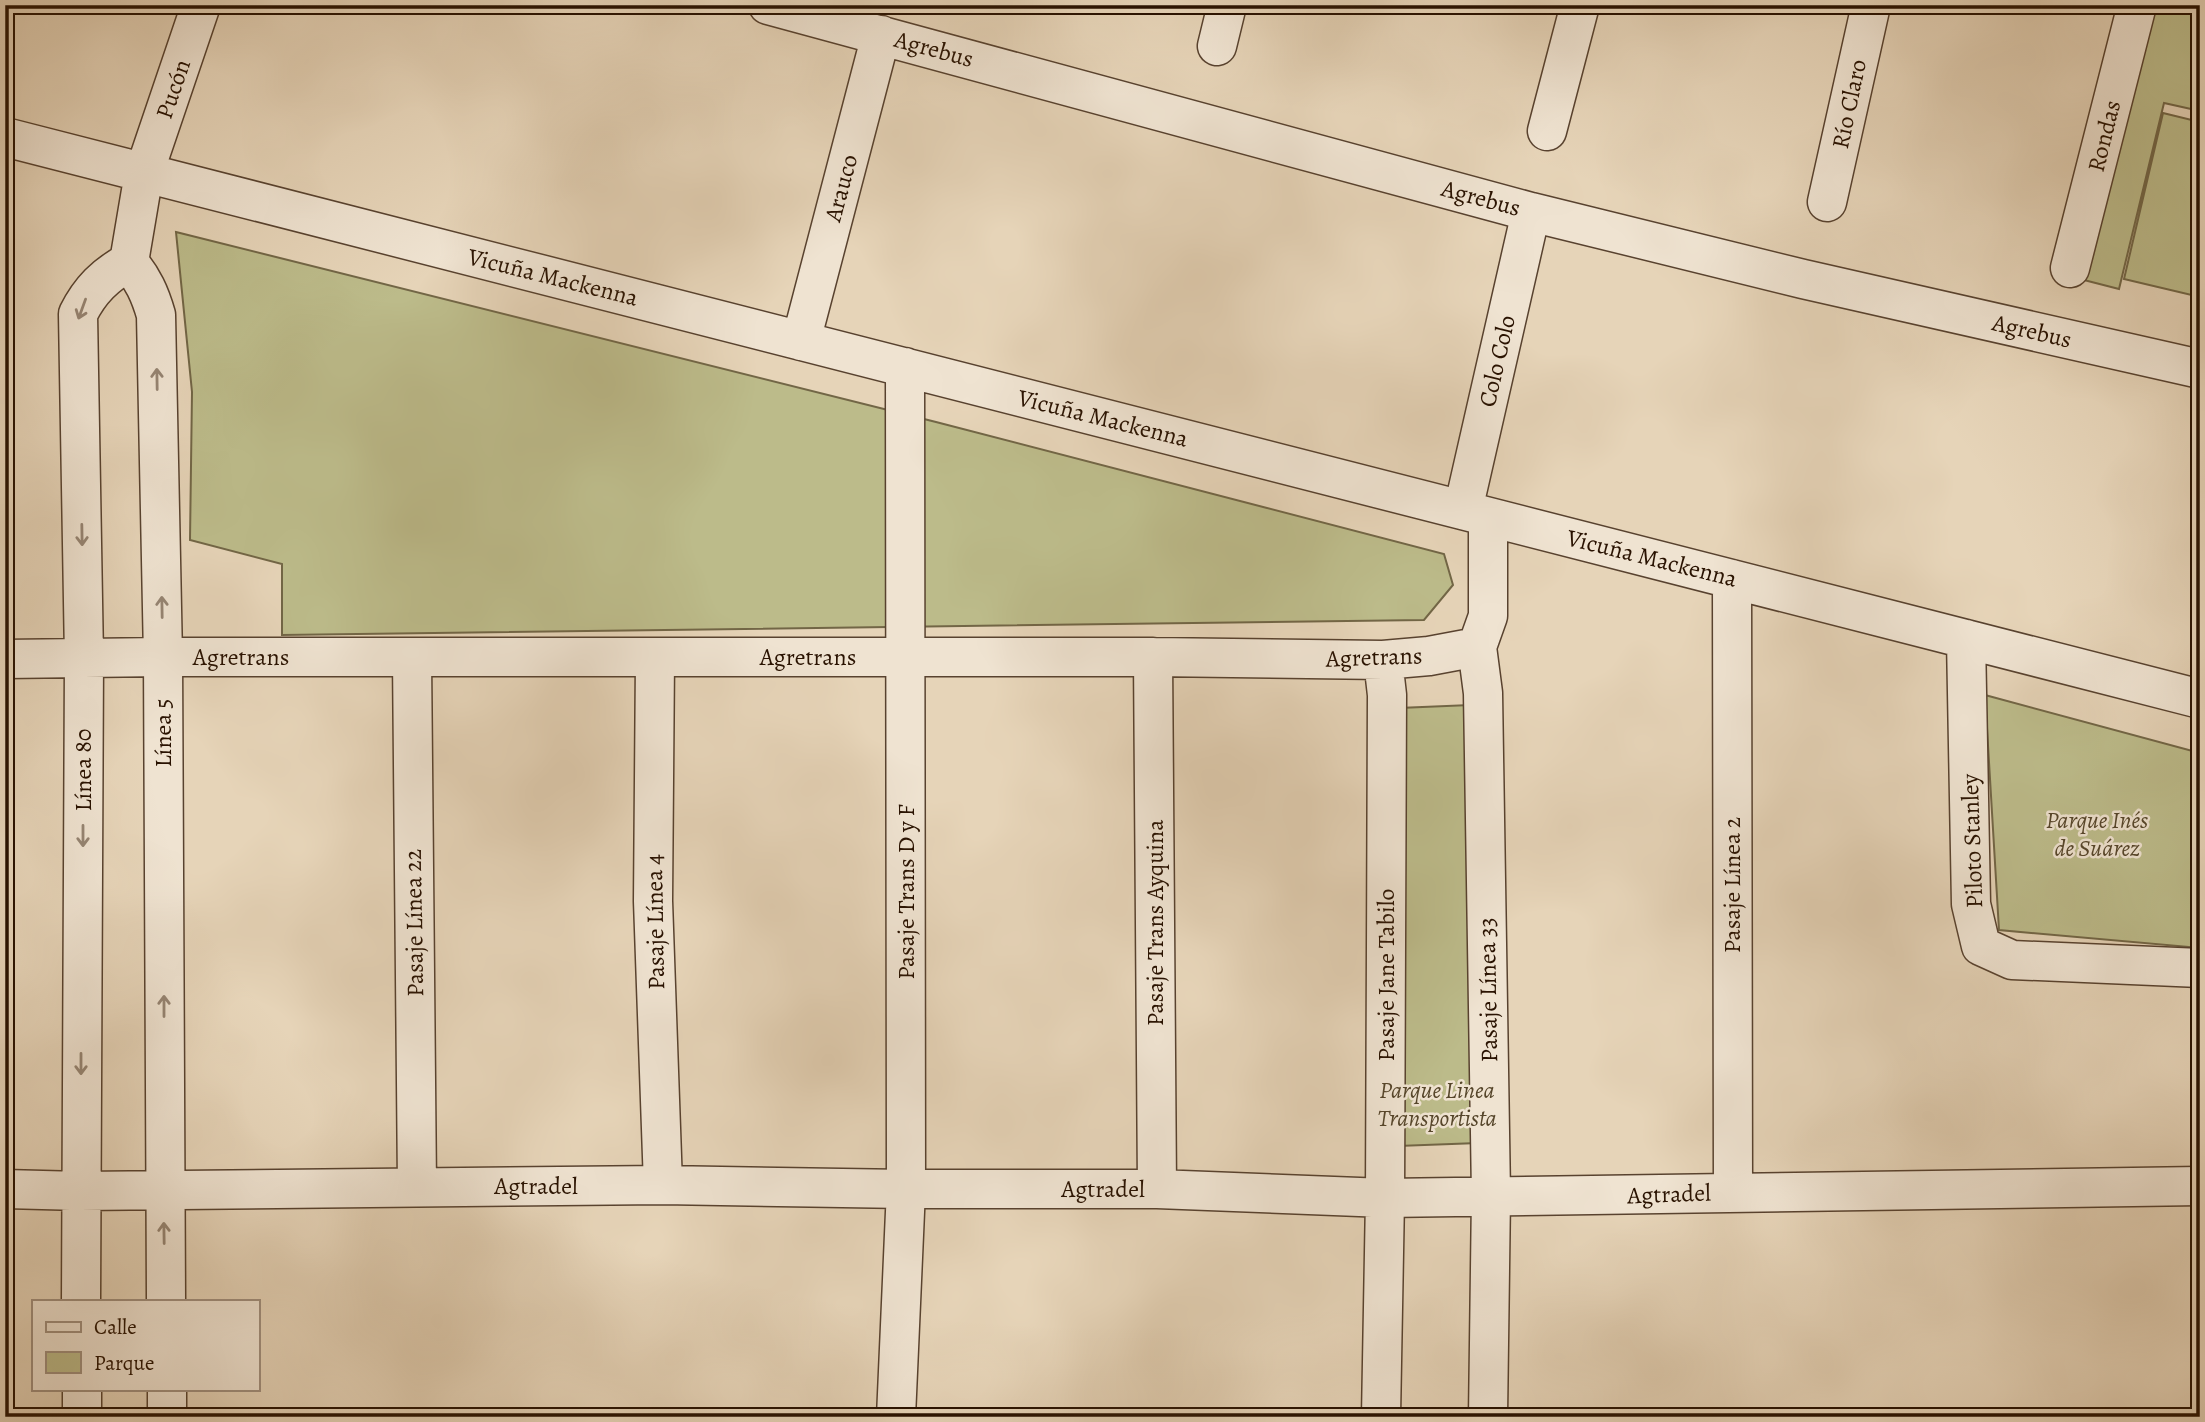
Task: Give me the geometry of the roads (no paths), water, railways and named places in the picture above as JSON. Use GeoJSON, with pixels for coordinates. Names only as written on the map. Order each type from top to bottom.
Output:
{"type":"FeatureCollection","features":[{"type":"Feature","properties":{"kind":"street","name":"Pucón"},"geometry":{"type":"LineString","coordinates":[[144,173],[201,5]]}},
{"type":"Feature","properties":{"kind":"street","name":"Agrebus"},"geometry":{"type":"LineString","coordinates":[[768,5],[1531,212],[1803,279],[2200,369]]}},
{"type":"Feature","properties":{"kind":"street"},"geometry":{"type":"LineString","coordinates":[[1217,46],[1227,5]]}},
{"type":"Feature","properties":{"kind":"street"},"geometry":{"type":"LineString","coordinates":[[1547,131],[1580,5]]}},
{"type":"Feature","properties":{"kind":"street","name":"Río Claro"},"geometry":{"type":"LineString","coordinates":[[1828,202],[1871,5]]}},
{"type":"Feature","properties":{"kind":"street","name":"Rondas"},"geometry":{"type":"LineString","coordinates":[[2070,268],[2137,5]]}},
{"type":"Feature","properties":{"kind":"street","name":"Arauco"},"geometry":{"type":"LineString","coordinates":[[801,341],[881,35]]}},
{"type":"Feature","properties":{"kind":"street","name":"Vicuña Mackenna"},"geometry":{"type":"LineString","coordinates":[[5,137],[2200,699]]}},
{"type":"Feature","properties":{"kind":"street"},"geometry":{"type":"LineString","coordinates":[[129,262],[144,173]]}},
{"type":"Feature","properties":{"kind":"street","name":"Colo Colo"},"geometry":{"type":"LineString","coordinates":[[1475,513],[1531,212]]}},
{"type":"Feature","properties":{"kind":"street","name":"Línea 5"},"geometry":{"type":"LineString","coordinates":[[129,262],[142,278],[151,296],[156,316],[163,657],[166,1300]]}},
{"type":"Feature","properties":{"kind":"street","name":"Línea 80"},"geometry":{"type":"LineString","coordinates":[[81,1300],[84,658],[78,314],[86,297],[98,283],[129,262]]}},
{"type":"Feature","properties":{"kind":"street","name":"Pasaje Trans D y F"},"geometry":{"type":"LineString","coordinates":[[896,1417],[905,1189],[905,367]]}},
{"type":"Feature","properties":{"kind":"street"},"geometry":{"type":"LineString","coordinates":[[1475,513],[1488,615],[1477,647]]}},
{"type":"Feature","properties":{"kind":"street","name":"Pasaje Línea 2"},"geometry":{"type":"LineString","coordinates":[[1732,579],[1732,1192]]}},
{"type":"Feature","properties":{"kind":"street","name":"Piloto Stanley"},"geometry":{"type":"LineString","coordinates":[[1966,639],[1971,904],[1981,946],[2012,960],[2200,968]]}},
{"type":"Feature","properties":{"kind":"street","name":"Agretrans"},"geometry":{"type":"LineString","coordinates":[[5,659],[1153,657],[1383,660],[1429,656],[1477,647]]}},
{"type":"Feature","properties":{"kind":"street","name":"Pasaje Línea 33"},"geometry":{"type":"LineString","coordinates":[[1477,647],[1483,693],[1491,1195],[1488,1417]]}},
{"type":"Feature","properties":{"kind":"street","name":"Pasaje Trans Ayquina"},"geometry":{"type":"LineString","coordinates":[[1153,657],[1157,1189]]}},
{"type":"Feature","properties":{"kind":"street","name":"Pasaje Línea 4"},"geometry":{"type":"LineString","coordinates":[[655,658],[653,901],[663,1185]]}},
{"type":"Feature","properties":{"kind":"street","name":"Pasaje Línea 22"},"geometry":{"type":"LineString","coordinates":[[412,659],[417,1187]]}},
{"type":"Feature","properties":{"kind":"street","name":"Pasaje Jane Tabilo"},"geometry":{"type":"LineString","coordinates":[[1381,1417],[1385,1198],[1387,695],[1383,660]]}},
{"type":"Feature","properties":{"kind":"street","name":"Agtradel"},"geometry":{"type":"LineString","coordinates":[[5,1189],[80,1191],[663,1185],[1157,1189],[1385,1198],[2200,1186]]}},
{"type":"Feature","properties":{"kind":"street"},"geometry":{"type":"LineString","coordinates":[[82,1390],[82,1417]]}},
{"type":"Feature","properties":{"kind":"street"},"geometry":{"type":"LineString","coordinates":[[167,1390],[167,1417]]}},
{"type":"Feature","properties":{"kind":"park label","name":"Parque Inés de Suárez"},"geometry":{"type":"Point","coordinates":[2097,834]}},
{"type":"Feature","properties":{"kind":"park label","name":"Parque Linea Transportista"},"geometry":{"type":"Point","coordinates":[1437,1104]}}]}
